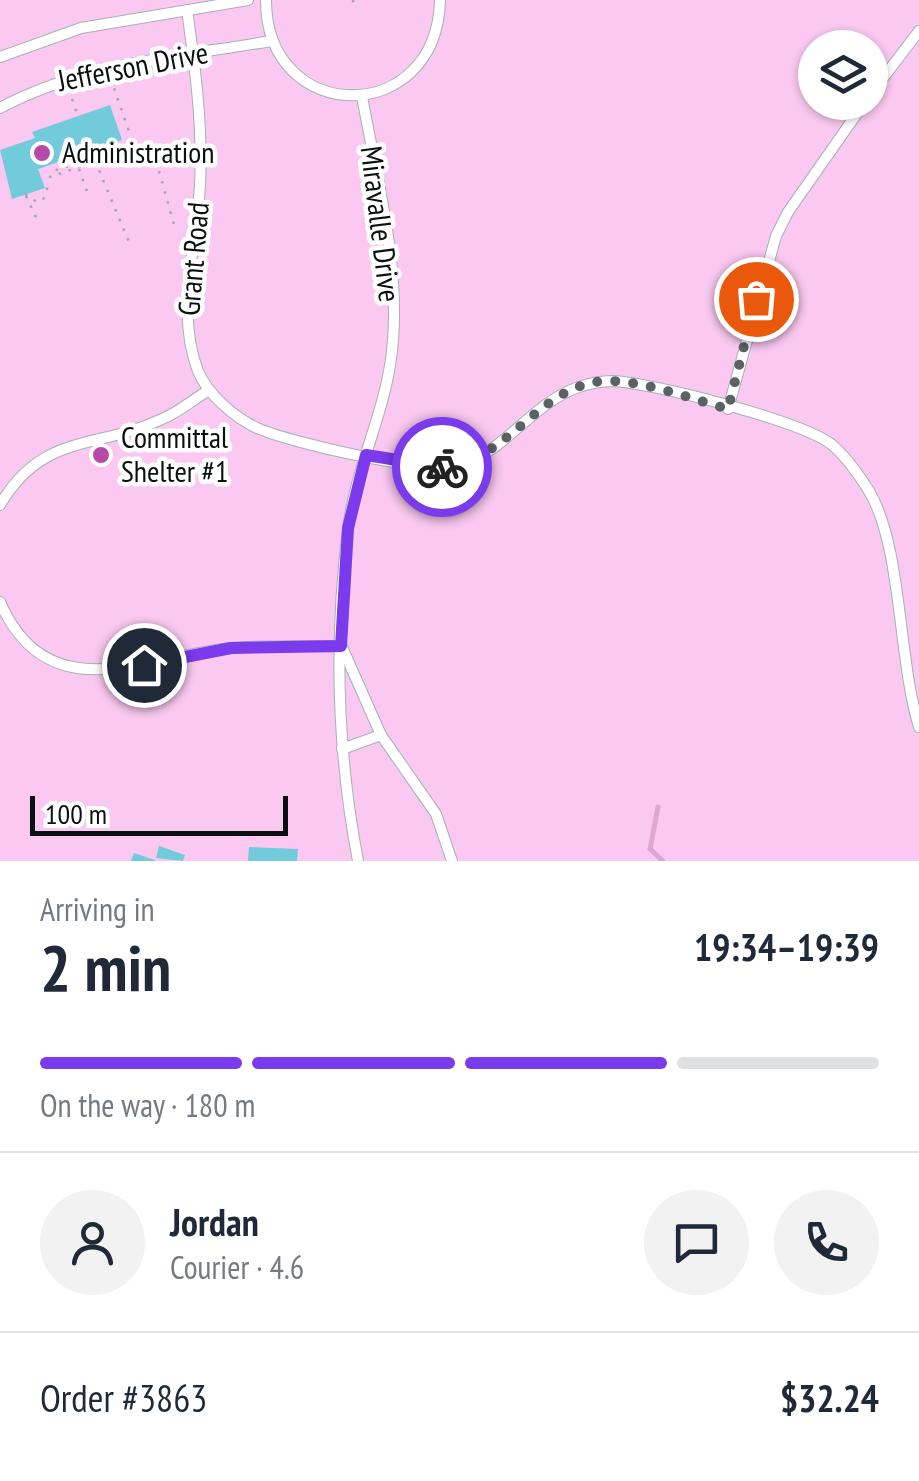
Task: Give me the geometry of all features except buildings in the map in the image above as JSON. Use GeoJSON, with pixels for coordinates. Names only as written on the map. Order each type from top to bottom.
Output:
{"type":"FeatureCollection","features":[{"type":"Feature","properties":{"kind":"lane","name":"Jefferson Drive"},"geometry":{"type":"LineString","coordinates":[[0,57],[81,28],[248,0]]}},
{"type":"Feature","properties":{"kind":"lane"},"geometry":{"type":"LineString","coordinates":[[266,0],[271,41],[286,66],[308,84],[334,95],[362,96],[385,90],[421,64],[440,22],[440,0]]}},
{"type":"Feature","properties":{"kind":"lane","name":"Grant Road"},"geometry":{"type":"LineString","coordinates":[[187,10],[200,184],[187,328],[209,390]]}},
{"type":"Feature","properties":{"kind":"lane"},"geometry":{"type":"LineString","coordinates":[[888,72],[919,31]]}},
{"type":"Feature","properties":{"kind":"lane","name":"Jefferson Drive"},"geometry":{"type":"LineString","coordinates":[[0,108],[40,86],[99,68],[271,41]]}},
{"type":"Feature","properties":{"kind":"lane","name":"Miravalle Drive"},"geometry":{"type":"LineString","coordinates":[[358,861],[342,749],[338,678],[348,528],[391,360],[394,290],[362,96]]}},
{"type":"Feature","properties":{"kind":"lane"},"geometry":{"type":"LineString","coordinates":[[728,409],[776,236],[788,212],[852,120]]}},
{"type":"Feature","properties":{"kind":"lane"},"geometry":{"type":"LineString","coordinates":[[0,505],[18,478],[56,448],[163,419],[209,390],[257,428],[412,465],[462,465],[490,450],[545,405],[574,389],[612,381],[728,409],[799,428],[830,444],[870,493],[889,550],[908,691],[919,727]]}},
{"type":"Feature","properties":{"kind":"lane"},"geometry":{"type":"LineString","coordinates":[[0,602],[9,623],[31,646],[50,660],[86,670],[107,672],[231,648],[341,646]]}},
{"type":"Feature","properties":{"kind":"lane","name":"Miravalle Drive"},"geometry":{"type":"LineString","coordinates":[[341,646],[381,735],[436,814],[452,861]]}},
{"type":"Feature","properties":{"kind":"lane"},"geometry":{"type":"LineString","coordinates":[[342,749],[381,735]]}},
{"type":"Feature","properties":{"kind":"path"},"geometry":{"type":"LineString","coordinates":[[353,0],[354,10]]}},
{"type":"Feature","properties":{"kind":"path"},"geometry":{"type":"LineString","coordinates":[[50,177],[134,143],[114,88]]}},
{"type":"Feature","properties":{"kind":"path"},"geometry":{"type":"LineString","coordinates":[[72,99],[78,116]]}},
{"type":"Feature","properties":{"kind":"path"},"geometry":{"type":"LineString","coordinates":[[90,151],[129,242]]}},
{"type":"Feature","properties":{"kind":"path"},"geometry":{"type":"LineString","coordinates":[[50,177],[82,162],[79,155]]}},
{"type":"Feature","properties":{"kind":"path"},"geometry":{"type":"LineString","coordinates":[[79,168],[89,197]]}},
{"type":"Feature","properties":{"kind":"path"},"geometry":{"type":"LineString","coordinates":[[159,171],[175,228]]}},
{"type":"Feature","properties":{"kind":"path"},"geometry":{"type":"LineString","coordinates":[[38,222],[25,194],[36,202],[44,200],[50,177]]}},
{"type":"Feature","properties":{"kind":"shaded area"},"geometry":{"type":"Polygon","coordinates":[[[0,0],[919,0],[919,861],[0,861],[0,0]]]}},
{"type":"Feature","properties":{"kind":"waterway"},"geometry":{"type":"LineString","coordinates":[[658,807],[650,849],[663,861]]}},
{"type":"Feature","properties":{"kind":"way so far"},"geometry":{"type":"LineString","coordinates":[[442,467],[462,465],[490,450],[545,405],[592,384],[612,381],[728,409],[756,299]]}},
{"type":"Feature","properties":{"kind":"place","name":"Administration"},"geometry":{"type":"Point","coordinates":[42,153]}},
{"type":"Feature","properties":{"kind":"place","name":"Committal Shelter #1"},"geometry":{"type":"Point","coordinates":[101,455]}},
{"type":"Feature","properties":{"kind":"route"},"geometry":{"type":"LineString","coordinates":[[144,665],[231,648],[341,646],[348,528],[366,455],[393,463],[442,467]]}}]}
